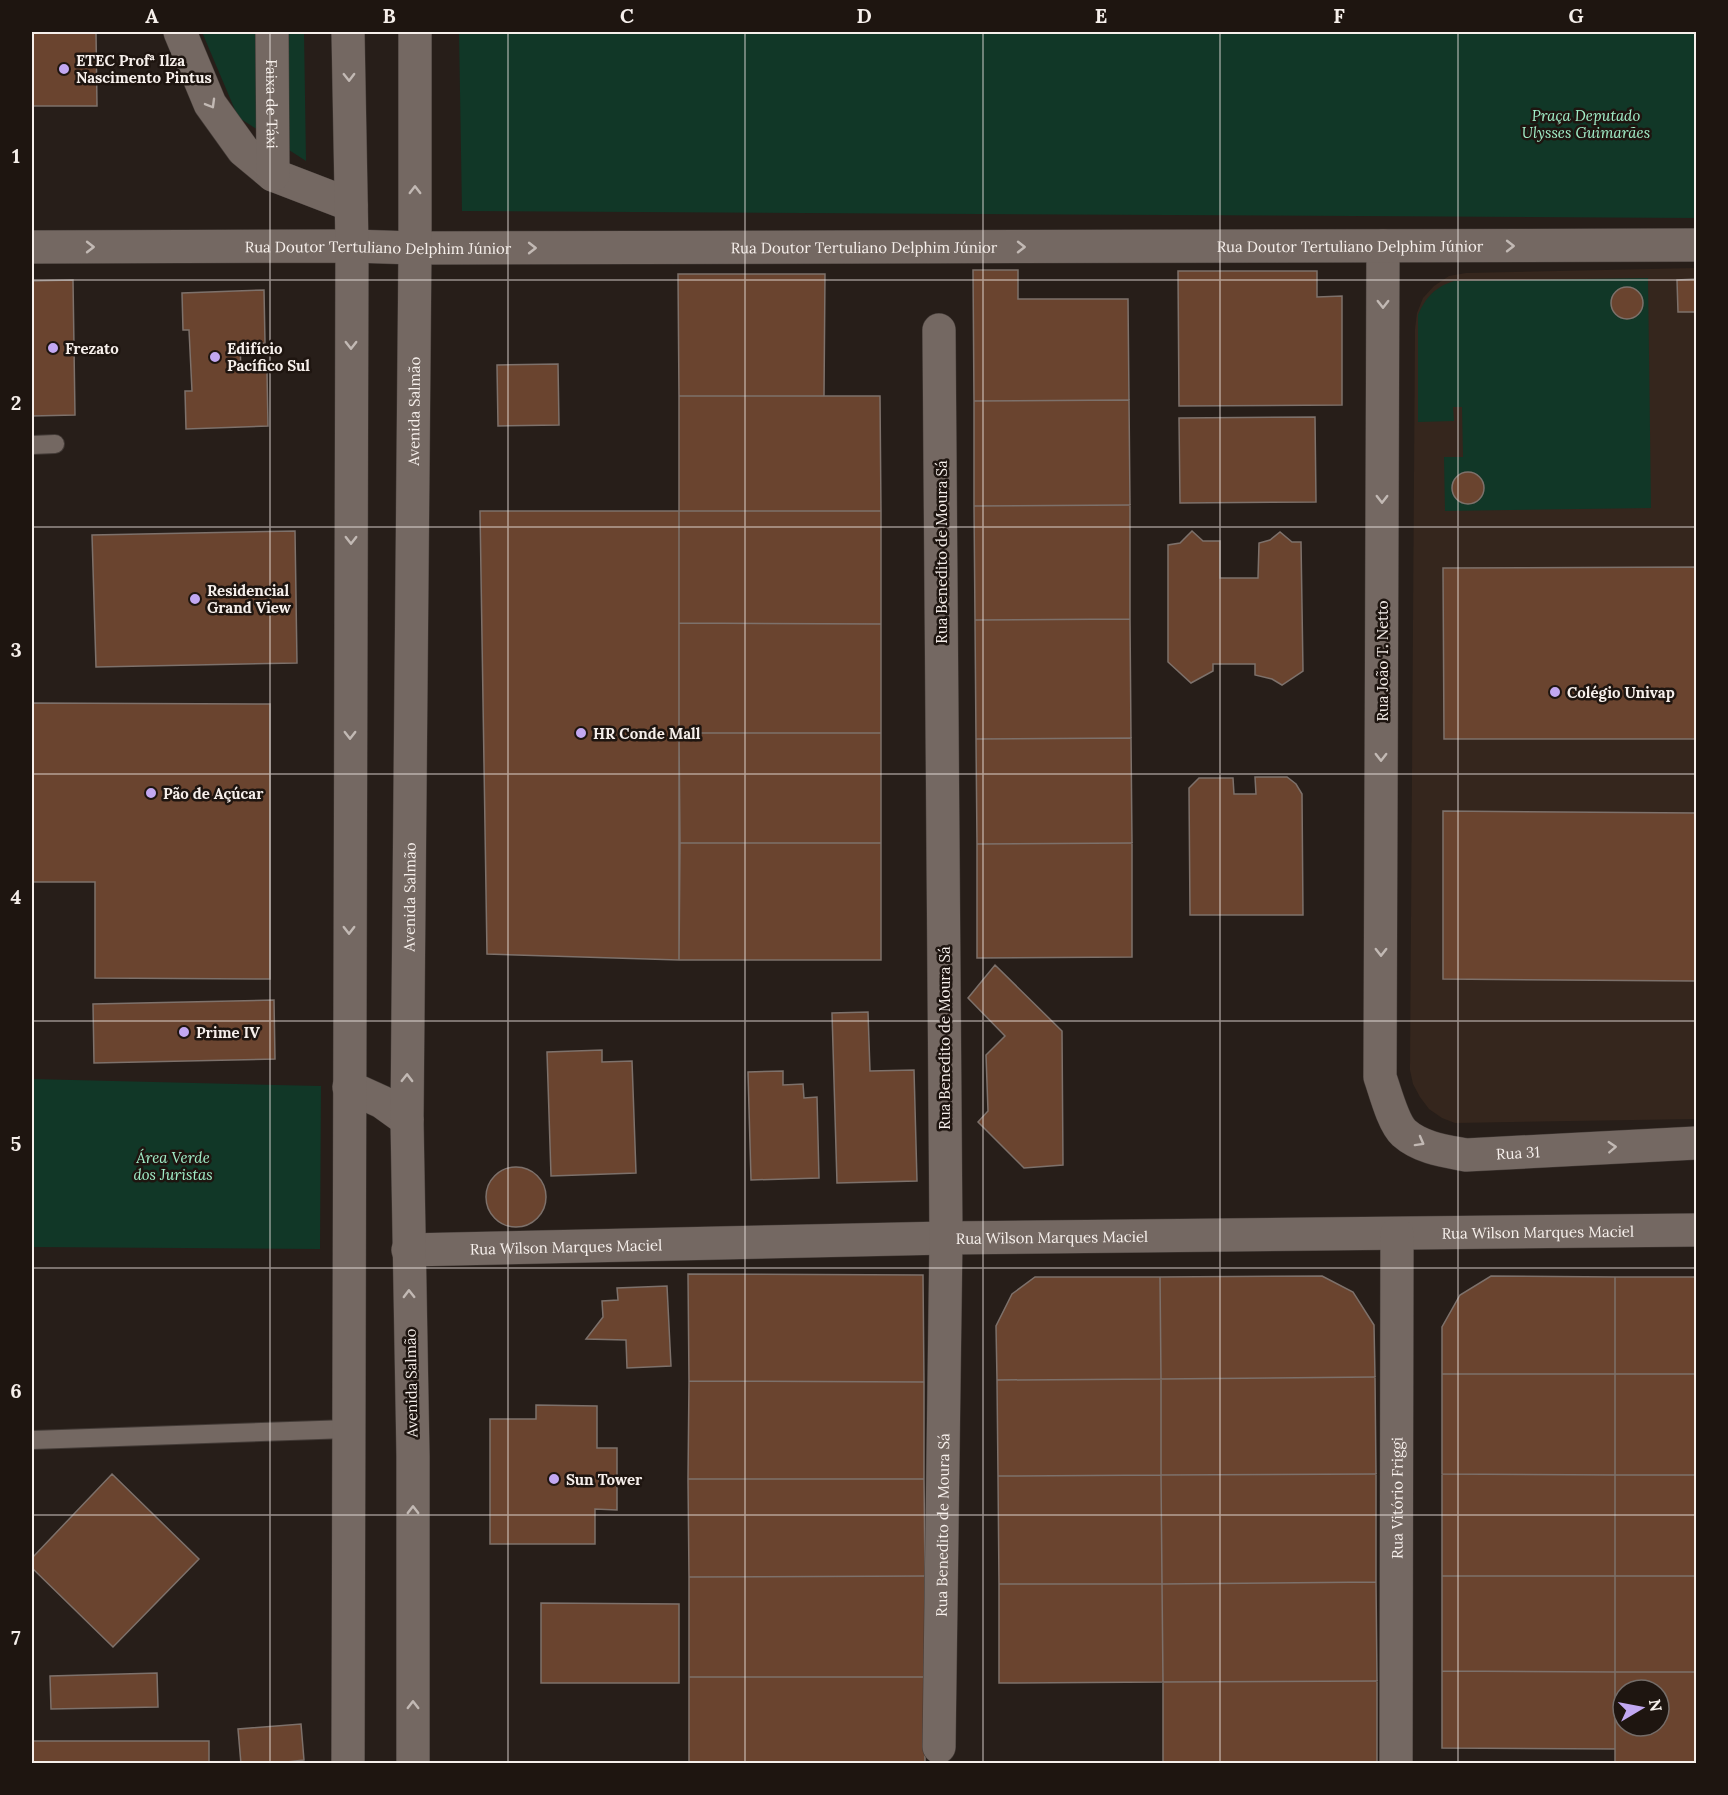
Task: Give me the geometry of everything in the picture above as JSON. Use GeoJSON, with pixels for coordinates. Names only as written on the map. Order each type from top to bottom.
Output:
{"type":"FeatureCollection","features":[{"type":"Feature","properties":{"kind":"street"},"geometry":{"type":"LineString","coordinates":[[180,32],[210,104],[243,150],[273,175],[351,205]]}},
{"type":"Feature","properties":{"kind":"street","name":"Faixa de Táxi"},"geometry":{"type":"LineString","coordinates":[[272,32],[273,175]]}},
{"type":"Feature","properties":{"kind":"street"},"geometry":{"type":"LineString","coordinates":[[348,32],[352,246],[348,1764]]}},
{"type":"Feature","properties":{"kind":"street","name":"Avenida Salmão"},"geometry":{"type":"LineString","coordinates":[[413,1764],[413,1456],[407,1120],[416,248],[415,32]]}},
{"type":"Feature","properties":{"kind":"street","name":"Rua Doutor Tertuliano Delphim Júnior"},"geometry":{"type":"LineString","coordinates":[[32,247],[1696,245]]}},
{"type":"Feature","properties":{"kind":"street","name":"Rua João T. Netto"},"geometry":{"type":"LineString","coordinates":[[1380,1077],[1383,246]]}},
{"type":"Feature","properties":{"kind":"street","name":"Rua Benedito de Moura Sá"},"geometry":{"type":"LineString","coordinates":[[939,330],[946,1238],[939,1747]]}},
{"type":"Feature","properties":{"kind":"street","name":"Rua 31"},"geometry":{"type":"LineString","coordinates":[[1380,1077],[1389,1106],[1403,1132],[1432,1148],[1466,1155],[1696,1143]]}},
{"type":"Feature","properties":{"kind":"street"},"geometry":{"type":"LineString","coordinates":[[349,1087],[381,1102],[407,1120]]}},
{"type":"Feature","properties":{"kind":"street","name":"Rua Wilson Marques Maciel"},"geometry":{"type":"LineString","coordinates":[[408,1250],[946,1238],[1696,1230]]}},
{"type":"Feature","properties":{"kind":"street","name":"Rua Vitório Friggi"},"geometry":{"type":"LineString","coordinates":[[1396,1764],[1397,1234]]}},
{"type":"Feature","properties":{"kind":"lane"},"geometry":{"type":"LineString","coordinates":[[32,445],[55,444]]}},
{"type":"Feature","properties":{"kind":"lane"},"geometry":{"type":"LineString","coordinates":[[32,1440],[348,1429]]}},
{"type":"Feature","properties":{"kind":"shaded area","name":"Colégio Univap"},"geometry":{"type":"Polygon","coordinates":[[[1696,268],[1696,1119],[1455,1123],[1429,1109],[1413,1084],[1410,1070],[1415,329],[1417,313],[1423,298],[1434,286],[1449,276],[1466,273],[1696,268]]]}},
{"type":"Feature","properties":{"kind":"green space"},"geometry":{"type":"Polygon","coordinates":[[[202,32],[304,32],[306,161],[238,117],[202,32]]]}},
{"type":"Feature","properties":{"kind":"green space","name":"Praça Deputado Ulysses Guimarães"},"geometry":{"type":"Polygon","coordinates":[[[459,32],[1696,32],[1696,218],[462,211],[459,32]]]}},
{"type":"Feature","properties":{"kind":"green space"},"geometry":{"type":"Polygon","coordinates":[[[1648,278],[1651,508],[1445,511],[1444,457],[1463,457],[1462,407],[1453,407],[1454,421],[1418,422],[1418,315],[1428,298],[1441,286],[1454,281],[1648,278]]]}},
{"type":"Feature","properties":{"kind":"green space","name":"Área Verde dos Juristas"},"geometry":{"type":"Polygon","coordinates":[[[32,1079],[321,1086],[320,1249],[32,1247],[32,1079]]]}},
{"type":"Feature","properties":{"kind":"building","name":"ETEC Profª Ilza Nascimento Pintus"},"geometry":{"type":"Polygon","coordinates":[[[32,32],[96,32],[97,106],[32,106],[32,32]]]}},
{"type":"Feature","properties":{"kind":"building"},"geometry":{"type":"Polygon","coordinates":[[[973,270],[1018,270],[1018,299],[1128,299],[1129,400],[974,401],[973,270]]]}},
{"type":"Feature","properties":{"kind":"building"},"geometry":{"type":"Polygon","coordinates":[[[1178,271],[1317,271],[1317,297],[1342,296],[1342,405],[1179,406],[1178,271]]]}},
{"type":"Feature","properties":{"kind":"building"},"geometry":{"type":"Polygon","coordinates":[[[678,274],[825,274],[824,396],[679,396],[678,274]]]}},
{"type":"Feature","properties":{"kind":"building"},"geometry":{"type":"Polygon","coordinates":[[[1696,279],[1696,312],[1678,312],[1677,280],[1696,279]]]}},
{"type":"Feature","properties":{"kind":"building","name":"Frezato"},"geometry":{"type":"Polygon","coordinates":[[[73,280],[75,415],[32,416],[32,281],[73,280]]]}},
{"type":"Feature","properties":{"kind":"building"},"geometry":{"type":"Polygon","coordinates":[[[1627,287],[1638,292],[1643,303],[1638,314],[1627,319],[1616,314],[1611,303],[1616,292],[1627,287]]]}},
{"type":"Feature","properties":{"kind":"building","name":"Edifício Pacífico Sul"},"geometry":{"type":"Polygon","coordinates":[[[264,290],[265,343],[240,344],[241,372],[267,371],[268,426],[186,429],[185,391],[192,391],[189,330],[183,330],[182,293],[264,290]]]}},
{"type":"Feature","properties":{"kind":"building"},"geometry":{"type":"Polygon","coordinates":[[[558,364],[559,425],[498,426],[497,365],[558,364]]]}},
{"type":"Feature","properties":{"kind":"building"},"geometry":{"type":"Polygon","coordinates":[[[679,396],[880,396],[881,511],[679,511],[679,396]]]}},
{"type":"Feature","properties":{"kind":"building"},"geometry":{"type":"Polygon","coordinates":[[[1129,400],[1130,505],[974,506],[974,401],[1129,400]]]}},
{"type":"Feature","properties":{"kind":"building"},"geometry":{"type":"Polygon","coordinates":[[[1315,417],[1316,502],[1180,503],[1179,418],[1315,417]]]}},
{"type":"Feature","properties":{"kind":"building"},"geometry":{"type":"Polygon","coordinates":[[[1468,472],[1479,477],[1484,488],[1479,499],[1468,504],[1457,499],[1452,488],[1457,477],[1468,472]]]}},
{"type":"Feature","properties":{"kind":"building"},"geometry":{"type":"Polygon","coordinates":[[[1130,505],[1130,619],[975,620],[974,506],[1130,505]]]}},
{"type":"Feature","properties":{"kind":"building","name":"HR Conde Mall"},"geometry":{"type":"Polygon","coordinates":[[[480,511],[679,511],[679,960],[487,954],[480,511]]]}},
{"type":"Feature","properties":{"kind":"building"},"geometry":{"type":"Polygon","coordinates":[[[679,511],[881,511],[881,624],[679,623],[679,511]]]}},
{"type":"Feature","properties":{"kind":"building","name":"Residencial Grand View"},"geometry":{"type":"Polygon","coordinates":[[[295,531],[297,663],[96,667],[92,535],[295,531]]]}},
{"type":"Feature","properties":{"kind":"building"},"geometry":{"type":"Polygon","coordinates":[[[1192,531],[1203,541],[1220,541],[1220,578],[1258,578],[1259,543],[1270,540],[1280,532],[1292,542],[1301,542],[1303,671],[1282,685],[1272,679],[1255,675],[1255,664],[1213,664],[1213,671],[1191,683],[1168,662],[1168,545],[1180,543],[1192,531]]]}},
{"type":"Feature","properties":{"kind":"building"},"geometry":{"type":"Polygon","coordinates":[[[1696,567],[1696,739],[1444,739],[1443,568],[1696,567]]]}},
{"type":"Feature","properties":{"kind":"building"},"geometry":{"type":"Polygon","coordinates":[[[1130,619],[1131,738],[976,739],[975,620],[1130,619]]]}},
{"type":"Feature","properties":{"kind":"building"},"geometry":{"type":"Polygon","coordinates":[[[679,623],[881,624],[881,733],[679,733],[679,623]]]}},
{"type":"Feature","properties":{"kind":"building","name":"Pão de Açúcar"},"geometry":{"type":"Polygon","coordinates":[[[32,703],[270,704],[270,979],[95,978],[95,882],[32,882],[32,703]]]}},
{"type":"Feature","properties":{"kind":"building"},"geometry":{"type":"Polygon","coordinates":[[[679,733],[881,733],[881,843],[680,843],[679,733]]]}},
{"type":"Feature","properties":{"kind":"building"},"geometry":{"type":"Polygon","coordinates":[[[1131,738],[1132,843],[977,844],[976,739],[1131,738]]]}},
{"type":"Feature","properties":{"kind":"building"},"geometry":{"type":"Polygon","coordinates":[[[1255,777],[1287,777],[1296,784],[1302,794],[1303,915],[1190,915],[1189,788],[1199,778],[1233,778],[1234,794],[1256,794],[1255,777]]]}},
{"type":"Feature","properties":{"kind":"building"},"geometry":{"type":"Polygon","coordinates":[[[1443,811],[1696,813],[1696,981],[1443,979],[1443,811]]]}},
{"type":"Feature","properties":{"kind":"building"},"geometry":{"type":"Polygon","coordinates":[[[680,843],[881,843],[881,960],[679,960],[680,843]]]}},
{"type":"Feature","properties":{"kind":"building"},"geometry":{"type":"Polygon","coordinates":[[[1132,843],[1132,957],[977,958],[977,844],[1132,843]]]}},
{"type":"Feature","properties":{"kind":"building"},"geometry":{"type":"Polygon","coordinates":[[[995,965],[1062,1031],[1063,1165],[1024,1168],[978,1122],[988,1111],[986,1055],[1005,1036],[968,998],[995,965]]]}},
{"type":"Feature","properties":{"kind":"building","name":"Prime IV"},"geometry":{"type":"Polygon","coordinates":[[[274,1000],[275,1059],[94,1063],[93,1004],[274,1000]]]}},
{"type":"Feature","properties":{"kind":"building"},"geometry":{"type":"Polygon","coordinates":[[[868,1012],[870,1071],[914,1070],[917,1181],[837,1183],[832,1013],[868,1012]]]}},
{"type":"Feature","properties":{"kind":"building"},"geometry":{"type":"Polygon","coordinates":[[[602,1050],[602,1062],[632,1061],[636,1173],[551,1176],[547,1052],[602,1050]]]}},
{"type":"Feature","properties":{"kind":"building"},"geometry":{"type":"Polygon","coordinates":[[[783,1071],[783,1085],[803,1084],[804,1098],[817,1097],[819,1178],[751,1180],[748,1072],[783,1071]]]}},
{"type":"Feature","properties":{"kind":"building"},"geometry":{"type":"Polygon","coordinates":[[[516,1167],[533,1172],[541,1180],[546,1197],[541,1214],[533,1222],[516,1227],[499,1222],[491,1214],[486,1197],[491,1180],[499,1172],[516,1167]]]}},
{"type":"Feature","properties":{"kind":"building"},"geometry":{"type":"Polygon","coordinates":[[[688,1274],[923,1275],[924,1382],[689,1381],[688,1274]]]}},
{"type":"Feature","properties":{"kind":"building"},"geometry":{"type":"Polygon","coordinates":[[[1322,1276],[1353,1292],[1374,1325],[1375,1377],[1161,1379],[1160,1277],[1322,1276]]]}},
{"type":"Feature","properties":{"kind":"building"},"geometry":{"type":"Polygon","coordinates":[[[1491,1276],[1615,1277],[1615,1374],[1442,1374],[1442,1327],[1460,1295],[1491,1276]]]}},
{"type":"Feature","properties":{"kind":"building"},"geometry":{"type":"Polygon","coordinates":[[[1035,1277],[1160,1277],[1161,1379],[997,1380],[996,1326],[1012,1294],[1035,1277]]]}},
{"type":"Feature","properties":{"kind":"building"},"geometry":{"type":"Polygon","coordinates":[[[1615,1277],[1696,1277],[1696,1374],[1615,1374],[1615,1277]]]}},
{"type":"Feature","properties":{"kind":"building"},"geometry":{"type":"Polygon","coordinates":[[[667,1286],[671,1366],[627,1368],[626,1340],[586,1339],[603,1317],[602,1301],[618,1300],[617,1288],[667,1286]]]}},
{"type":"Feature","properties":{"kind":"building"},"geometry":{"type":"Polygon","coordinates":[[[1442,1374],[1615,1374],[1615,1475],[1442,1474],[1442,1374]]]}},
{"type":"Feature","properties":{"kind":"building"},"geometry":{"type":"Polygon","coordinates":[[[1615,1374],[1696,1374],[1696,1475],[1615,1475],[1615,1374]]]}},
{"type":"Feature","properties":{"kind":"building"},"geometry":{"type":"Polygon","coordinates":[[[1375,1377],[1376,1474],[1161,1475],[1161,1379],[1375,1377]]]}},
{"type":"Feature","properties":{"kind":"building"},"geometry":{"type":"Polygon","coordinates":[[[1161,1379],[1161,1475],[998,1476],[997,1380],[1161,1379]]]}},
{"type":"Feature","properties":{"kind":"building"},"geometry":{"type":"Polygon","coordinates":[[[689,1381],[924,1382],[924,1479],[688,1479],[689,1381]]]}},
{"type":"Feature","properties":{"kind":"building","name":"Sun Tower"},"geometry":{"type":"Polygon","coordinates":[[[536,1405],[597,1406],[597,1448],[617,1448],[617,1510],[595,1509],[595,1544],[490,1544],[490,1419],[536,1419],[536,1405]]]}},
{"type":"Feature","properties":{"kind":"building"},"geometry":{"type":"Polygon","coordinates":[[[112,1474],[199,1559],[113,1647],[32,1568],[32,1558],[112,1474]]]}},
{"type":"Feature","properties":{"kind":"building"},"geometry":{"type":"Polygon","coordinates":[[[1376,1474],[1376,1582],[1162,1584],[1161,1475],[1376,1474]]]}},
{"type":"Feature","properties":{"kind":"building"},"geometry":{"type":"Polygon","coordinates":[[[1442,1474],[1615,1475],[1615,1576],[1442,1576],[1442,1474]]]}},
{"type":"Feature","properties":{"kind":"building"},"geometry":{"type":"Polygon","coordinates":[[[1161,1475],[1162,1584],[999,1584],[998,1476],[1161,1475]]]}},
{"type":"Feature","properties":{"kind":"building"},"geometry":{"type":"Polygon","coordinates":[[[1615,1475],[1696,1475],[1696,1576],[1615,1576],[1615,1475]]]}},
{"type":"Feature","properties":{"kind":"building"},"geometry":{"type":"Polygon","coordinates":[[[688,1479],[924,1479],[925,1576],[689,1577],[688,1479]]]}},
{"type":"Feature","properties":{"kind":"building"},"geometry":{"type":"Polygon","coordinates":[[[925,1576],[925,1677],[689,1677],[689,1577],[925,1576]]]}},
{"type":"Feature","properties":{"kind":"building"},"geometry":{"type":"Polygon","coordinates":[[[1442,1576],[1615,1576],[1615,1672],[1442,1671],[1442,1576]]]}},
{"type":"Feature","properties":{"kind":"building"},"geometry":{"type":"Polygon","coordinates":[[[1615,1576],[1696,1576],[1696,1672],[1615,1672],[1615,1576]]]}},
{"type":"Feature","properties":{"kind":"building"},"geometry":{"type":"Polygon","coordinates":[[[1376,1582],[1377,1681],[1163,1682],[1162,1584],[1376,1582]]]}},
{"type":"Feature","properties":{"kind":"building"},"geometry":{"type":"Polygon","coordinates":[[[999,1584],[1162,1584],[1163,1682],[999,1683],[999,1584]]]}},
{"type":"Feature","properties":{"kind":"building"},"geometry":{"type":"Polygon","coordinates":[[[541,1603],[679,1604],[679,1683],[541,1683],[541,1603]]]}},
{"type":"Feature","properties":{"kind":"building"},"geometry":{"type":"Polygon","coordinates":[[[1442,1671],[1615,1672],[1615,1678],[1611,1678],[1611,1738],[1615,1738],[1615,1749],[1442,1748],[1442,1671]]]}},
{"type":"Feature","properties":{"kind":"building"},"geometry":{"type":"Polygon","coordinates":[[[1615,1672],[1696,1672],[1696,1764],[1615,1764],[1615,1738],[1671,1738],[1671,1678],[1615,1678],[1615,1672]]]}},
{"type":"Feature","properties":{"kind":"building"},"geometry":{"type":"Polygon","coordinates":[[[157,1673],[158,1707],[51,1709],[50,1676],[157,1673]]]}},
{"type":"Feature","properties":{"kind":"building"},"geometry":{"type":"Polygon","coordinates":[[[689,1677],[925,1677],[925,1764],[689,1764],[689,1677]]]}},
{"type":"Feature","properties":{"kind":"building"},"geometry":{"type":"Polygon","coordinates":[[[1377,1681],[1377,1764],[1163,1764],[1163,1682],[1377,1681]]]}},
{"type":"Feature","properties":{"kind":"building"},"geometry":{"type":"Polygon","coordinates":[[[301,1724],[304,1760],[241,1764],[238,1729],[301,1724]]]}},
{"type":"Feature","properties":{"kind":"building"},"geometry":{"type":"Polygon","coordinates":[[[32,1741],[209,1741],[209,1764],[32,1764],[32,1741]]]}},
{"type":"Feature","properties":{"kind":"place","name":"ETEC Profª Ilza Nascimento Pintus"},"geometry":{"type":"Point","coordinates":[64,69]}},
{"type":"Feature","properties":{"kind":"place","name":"Frezato"},"geometry":{"type":"Point","coordinates":[53,348]}},
{"type":"Feature","properties":{"kind":"place","name":"Edifício Pacífico Sul"},"geometry":{"type":"Point","coordinates":[215,357]}},
{"type":"Feature","properties":{"kind":"place","name":"Residencial Grand View"},"geometry":{"type":"Point","coordinates":[195,599]}},
{"type":"Feature","properties":{"kind":"place","name":"Colégio Univap"},"geometry":{"type":"Point","coordinates":[1555,692]}},
{"type":"Feature","properties":{"kind":"place","name":"HR Conde Mall"},"geometry":{"type":"Point","coordinates":[581,733]}},
{"type":"Feature","properties":{"kind":"place","name":"Pão de Açúcar"},"geometry":{"type":"Point","coordinates":[151,793]}},
{"type":"Feature","properties":{"kind":"place","name":"Prime IV"},"geometry":{"type":"Point","coordinates":[184,1032]}},
{"type":"Feature","properties":{"kind":"place","name":"Sun Tower"},"geometry":{"type":"Point","coordinates":[554,1479]}}]}
